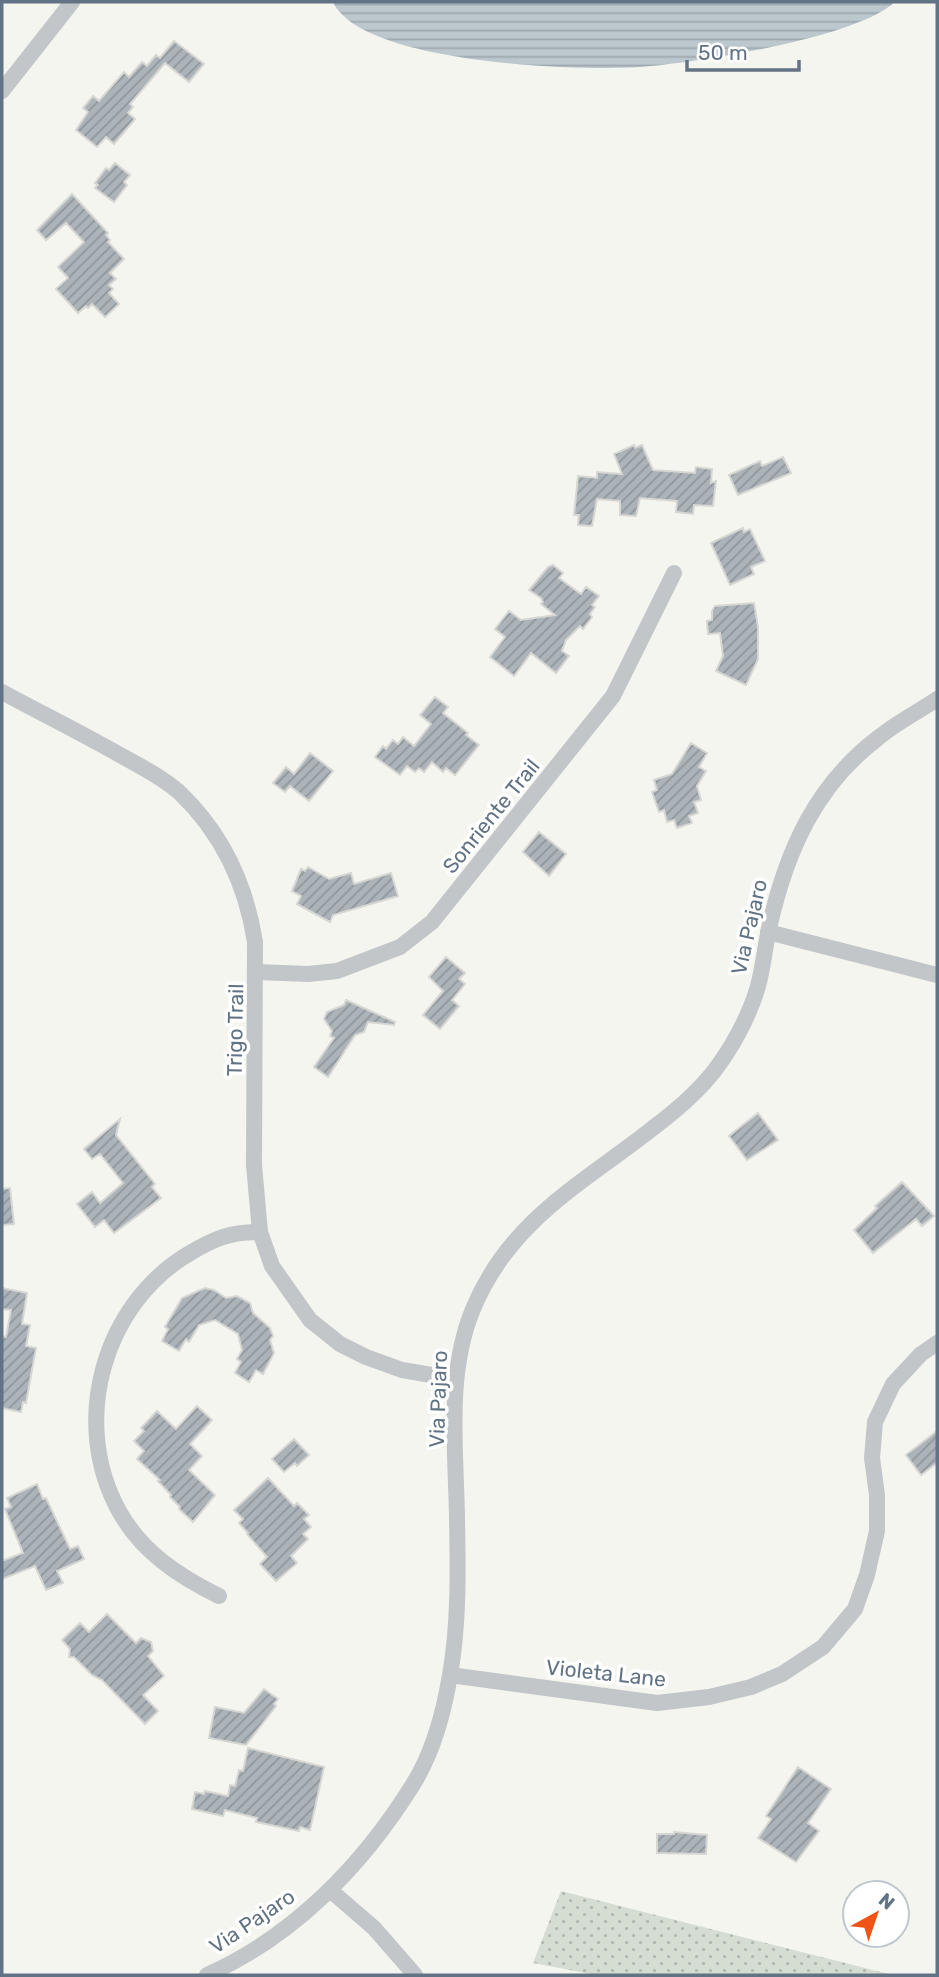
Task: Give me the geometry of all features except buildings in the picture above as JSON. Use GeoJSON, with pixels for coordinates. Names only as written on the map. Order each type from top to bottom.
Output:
{"type":"FeatureCollection","features":[{"type":"Feature","properties":{"kind":"street"},"geometry":{"type":"LineString","coordinates":[[2,91],[72,2]]}},
{"type":"Feature","properties":{"kind":"street","name":"Sonriente Trail"},"geometry":{"type":"LineString","coordinates":[[257,972],[308,974],[337,971],[400,947],[432,922],[613,696],[674,573]]}},
{"type":"Feature","properties":{"kind":"street","name":"Trigo Trail"},"geometry":{"type":"LineString","coordinates":[[2,692],[153,774],[178,791],[206,821],[240,880],[250,909],[256,942],[254,1165],[260,1232],[277,1274],[310,1320],[340,1344],[402,1370],[443,1377],[455,1383]]}},
{"type":"Feature","properties":{"kind":"street","name":"Via Pajaro"},"geometry":{"type":"LineString","coordinates":[[207,1975],[228,1966],[281,1932],[352,1868],[414,1784],[436,1730],[450,1675],[458,1580],[455,1383],[461,1342],[491,1272],[516,1238],[549,1205],[680,1107],[719,1065],[741,1026],[759,982],[778,888],[793,847],[813,808],[839,775],[877,738],[937,699]]}},
{"type":"Feature","properties":{"kind":"street"},"geometry":{"type":"LineString","coordinates":[[768,932],[937,975]]}},
{"type":"Feature","properties":{"kind":"street"},"geometry":{"type":"LineString","coordinates":[[219,1596],[190,1582],[163,1563],[146,1548],[119,1511],[102,1469],[96,1420],[102,1373],[118,1329],[142,1290],[177,1260],[220,1237],[237,1232],[260,1232]]}},
{"type":"Feature","properties":{"kind":"street","name":"Violeta Lane"},"geometry":{"type":"LineString","coordinates":[[450,1675],[657,1703],[709,1698],[751,1687],[782,1674],[823,1647],[855,1609],[867,1575],[877,1531],[877,1494],[872,1458],[875,1422],[893,1384],[921,1354],[937,1343]]}},
{"type":"Feature","properties":{"kind":"street"},"geometry":{"type":"LineString","coordinates":[[330,1890],[373,1928],[415,1975]]}},
{"type":"Feature","properties":{"kind":"shaded area"},"geometry":{"type":"Polygon","coordinates":[[[333,2],[895,2],[875,15],[847,27],[774,46],[665,65],[610,68],[523,65],[427,51],[384,39],[352,23],[333,2]]]}},
{"type":"Feature","properties":{"kind":"shaded area"},"geometry":{"type":"Polygon","coordinates":[[[561,1891],[893,1975],[596,1975],[533,1963],[561,1891]]]}}]}
